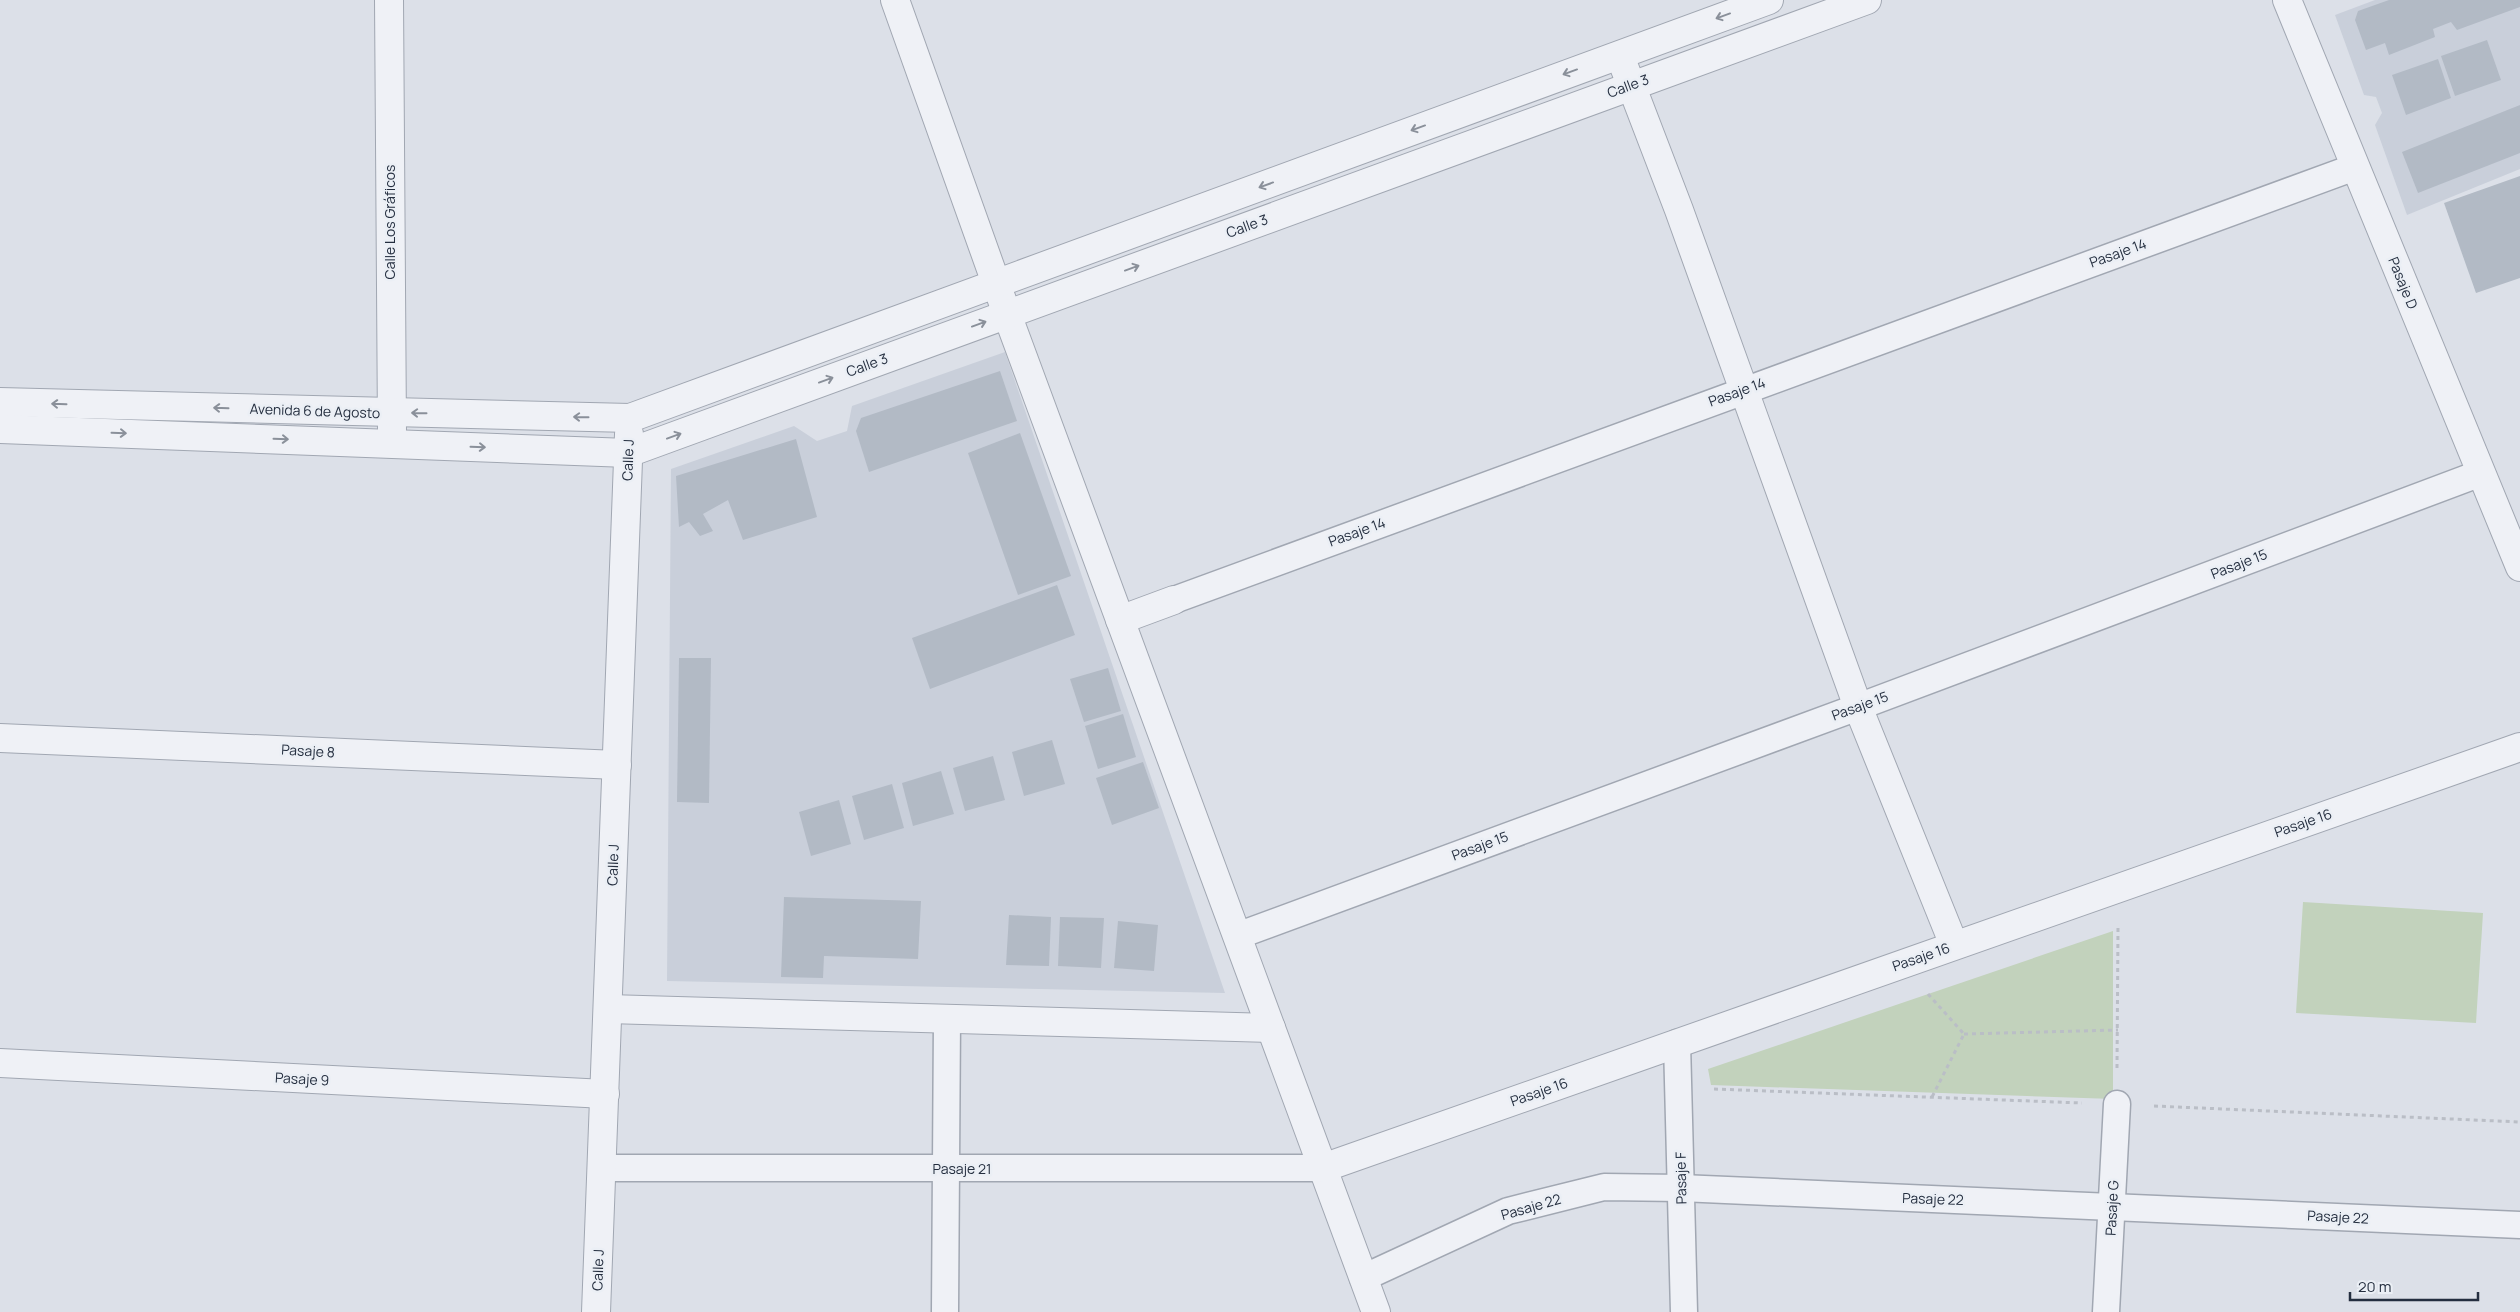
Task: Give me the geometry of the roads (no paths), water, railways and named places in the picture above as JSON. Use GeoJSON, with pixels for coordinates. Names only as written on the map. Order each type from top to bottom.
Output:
{"type":"FeatureCollection","features":[{"type":"Feature","properties":{"kind":"street","name":"Calle Los Gráficos"},"geometry":{"type":"LineString","coordinates":[[389,0],[392,444]]}},
{"type":"Feature","properties":{"kind":"street"},"geometry":{"type":"LineString","coordinates":[[895,0],[996,284],[1376,1312]]}},
{"type":"Feature","properties":{"kind":"street"},"geometry":{"type":"LineString","coordinates":[[630,418],[1769,0]]}},
{"type":"Feature","properties":{"kind":"street","name":"Calle 3"},"geometry":{"type":"LineString","coordinates":[[628,453],[1867,0]]}},
{"type":"Feature","properties":{"kind":"street","name":"Pasaje D"},"geometry":{"type":"LineString","coordinates":[[2287,0],[2520,566]]}},
{"type":"Feature","properties":{"kind":"street"},"geometry":{"type":"LineString","coordinates":[[1620,54],[1744,389],[1858,707],[1954,945]]}},
{"type":"Feature","properties":{"kind":"street","name":"Avenida 6 de Agosto"},"geometry":{"type":"LineString","coordinates":[[0,402],[630,418]]}},
{"type":"Feature","properties":{"kind":"street","name":"Calle J"},"geometry":{"type":"LineString","coordinates":[[596,1312],[630,418]]}},
{"type":"Feature","properties":{"kind":"street"},"geometry":{"type":"LineString","coordinates":[[0,429],[628,453]]}},
{"type":"Feature","properties":{"kind":"street","name":"Pasaje 14"},"geometry":{"type":"LineString","coordinates":[[1120,620],[1174,600]]}},
{"type":"Feature","properties":{"kind":"street","name":"Pasaje 8"},"geometry":{"type":"LineString","coordinates":[[0,738],[617,765]]}},
{"type":"Feature","properties":{"kind":"street","name":"Pasaje 16"},"geometry":{"type":"LineString","coordinates":[[1323,1168],[2520,747]]}},
{"type":"Feature","properties":{"kind":"street"},"geometry":{"type":"LineString","coordinates":[[608,1009],[1271,1028]]}},
{"type":"Feature","properties":{"kind":"street","name":"Pasaje 9"},"geometry":{"type":"LineString","coordinates":[[0,1063],[605,1094]]}},
{"type":"Feature","properties":{"kind":"lane","name":"Pasaje 14"},"geometry":{"type":"LineString","coordinates":[[1174,600],[1744,389],[2356,167]]}},
{"type":"Feature","properties":{"kind":"lane","name":"Pasaje 15"},"geometry":{"type":"LineString","coordinates":[[1237,936],[1858,707],[2481,472]]}},
{"type":"Feature","properties":{"kind":"lane"},"geometry":{"type":"LineString","coordinates":[[945,1312],[947,1019]]}},
{"type":"Feature","properties":{"kind":"lane","name":"Pasaje F"},"geometry":{"type":"LineString","coordinates":[[1677,1043],[1684,1312]]}},
{"type":"Feature","properties":{"kind":"lane","name":"Pasaje G"},"geometry":{"type":"LineString","coordinates":[[2106,1312],[2117,1104]]}},
{"type":"Feature","properties":{"kind":"lane","name":"Pasaje 21"},"geometry":{"type":"LineString","coordinates":[[602,1168],[1323,1168]]}},
{"type":"Feature","properties":{"kind":"lane","name":"Pasaje 22"},"geometry":{"type":"LineString","coordinates":[[1363,1278],[1508,1211],[1604,1188],[1681,1188],[2520,1225]]}}]}
